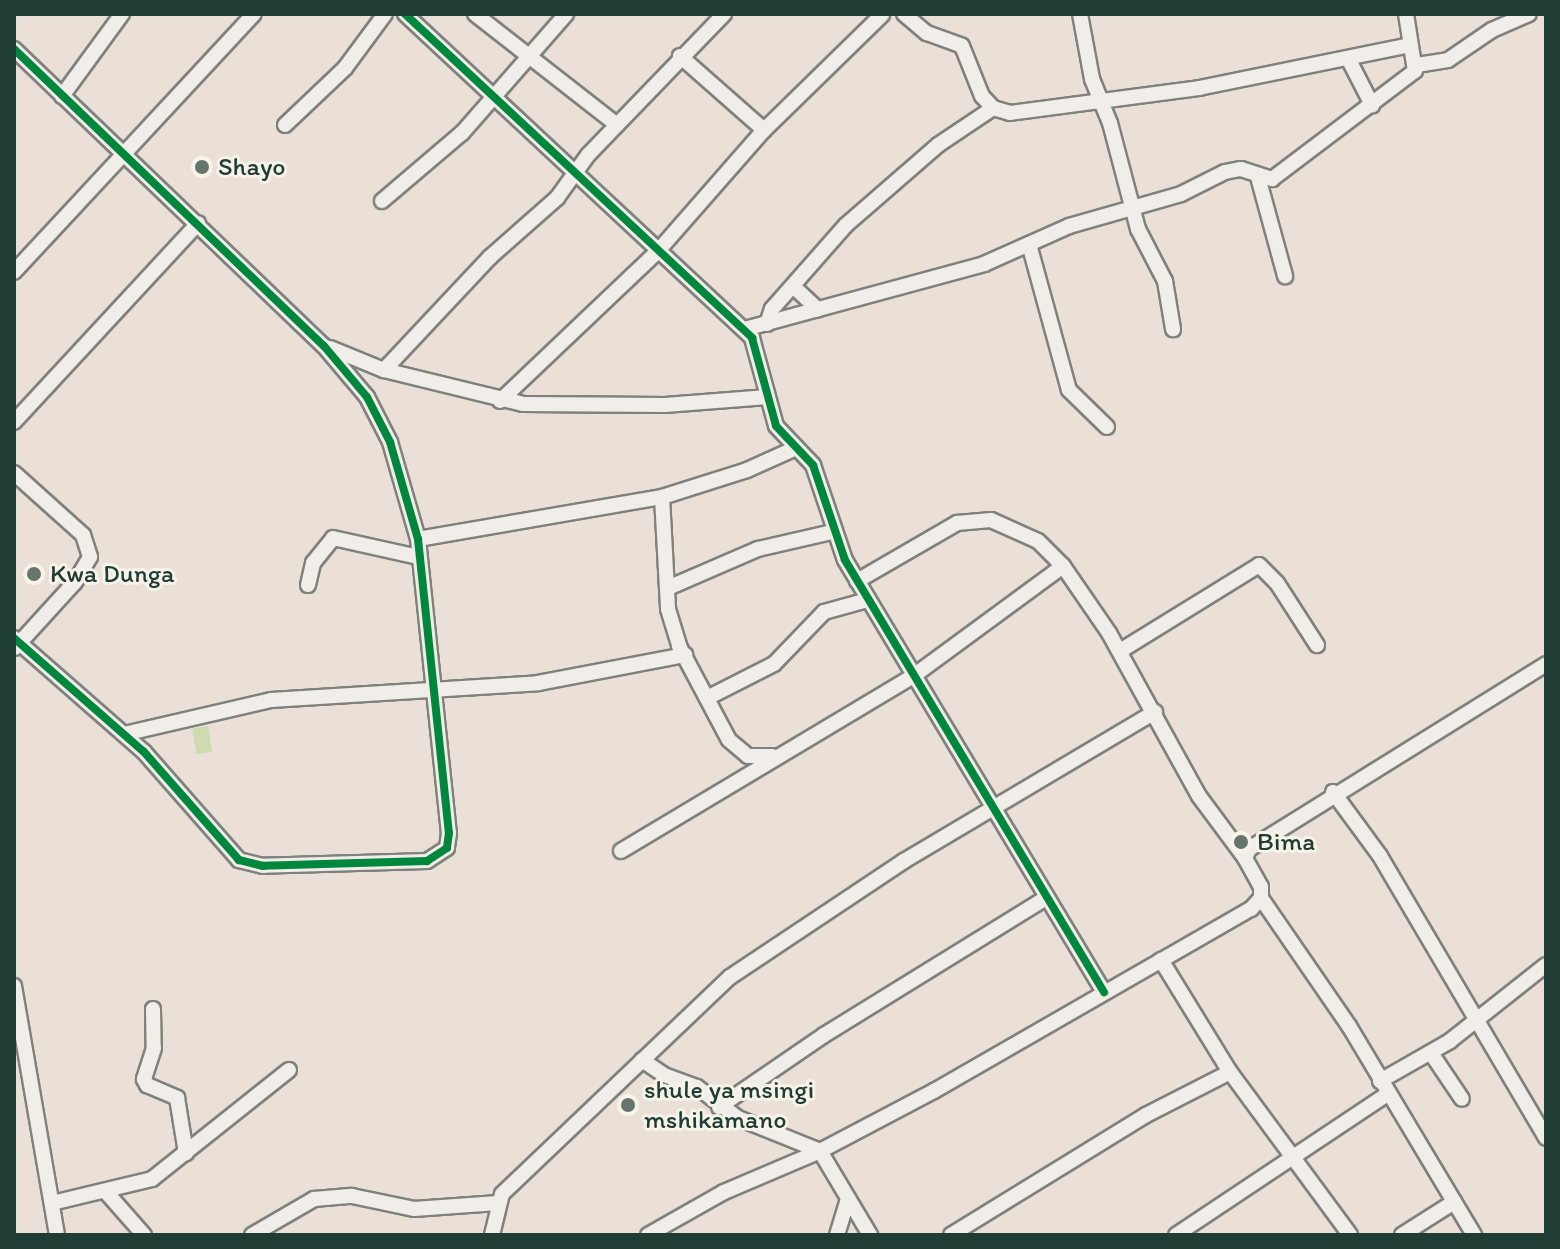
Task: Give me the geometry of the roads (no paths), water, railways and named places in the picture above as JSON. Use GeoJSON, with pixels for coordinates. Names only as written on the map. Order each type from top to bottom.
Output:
{"type":"FeatureCollection","features":[{"type":"Feature","properties":{"kind":"street"},"geometry":{"type":"LineString","coordinates":[[62,96],[122,14]]}},
{"type":"Feature","properties":{"kind":"street"},"geometry":{"type":"LineString","coordinates":[[14,272],[254,14]]}},
{"type":"Feature","properties":{"kind":"street"},"geometry":{"type":"LineString","coordinates":[[285,125],[345,68],[385,14]]}},
{"type":"Feature","properties":{"kind":"street"},"geometry":{"type":"LineString","coordinates":[[405,14],[745,329],[757,346],[768,397],[780,432],[813,465],[832,532],[857,581],[1104,992]]}},
{"type":"Feature","properties":{"kind":"street"},"geometry":{"type":"LineString","coordinates":[[475,14],[525,57],[617,125]]}},
{"type":"Feature","properties":{"kind":"street"},"geometry":{"type":"LineString","coordinates":[[382,201],[441,154],[566,14]]}},
{"type":"Feature","properties":{"kind":"street"},"geometry":{"type":"LineString","coordinates":[[384,370],[489,258],[557,198],[617,125],[680,56],[724,14]]}},
{"type":"Feature","properties":{"kind":"street"},"geometry":{"type":"LineString","coordinates":[[500,401],[658,251],[764,130],[880,14],[897,14]]}},
{"type":"Feature","properties":{"kind":"street"},"geometry":{"type":"LineString","coordinates":[[904,14],[927,33],[962,46],[982,96],[993,108],[1023,112],[1099,98],[1199,88],[1349,60],[1410,45]]}},
{"type":"Feature","properties":{"kind":"street"},"geometry":{"type":"LineString","coordinates":[[1080,14],[1099,98],[1132,205],[1165,281],[1173,329]]}},
{"type":"Feature","properties":{"kind":"street"},"geometry":{"type":"LineString","coordinates":[[1406,14],[1410,45],[1417,65]]}},
{"type":"Feature","properties":{"kind":"street"},"geometry":{"type":"LineString","coordinates":[[745,329],[976,266],[1132,205],[1181,194],[1235,170],[1272,179],[1409,77],[1417,65],[1448,60],[1492,30],[1529,14]]}},
{"type":"Feature","properties":{"kind":"street"},"geometry":{"type":"LineString","coordinates":[[14,49],[125,151],[324,346],[349,372],[385,433],[418,539],[449,840],[444,852],[427,861],[248,864],[231,853],[124,734],[16,643],[90,563],[90,548],[71,523],[14,473]]}},
{"type":"Feature","properties":{"kind":"street"},"geometry":{"type":"LineString","coordinates":[[680,56],[764,130]]}},
{"type":"Feature","properties":{"kind":"street"},"geometry":{"type":"LineString","coordinates":[[1349,60],[1372,105]]}},
{"type":"Feature","properties":{"kind":"street"},"geometry":{"type":"LineString","coordinates":[[767,324],[772,309],[846,225],[938,145],[993,108]]}},
{"type":"Feature","properties":{"kind":"street"},"geometry":{"type":"LineString","coordinates":[[1258,177],[1285,276]]}},
{"type":"Feature","properties":{"kind":"street"},"geometry":{"type":"LineString","coordinates":[[14,422],[198,223]]}},
{"type":"Feature","properties":{"kind":"street"},"geometry":{"type":"LineString","coordinates":[[1029,244],[1069,390],[1107,427]]}},
{"type":"Feature","properties":{"kind":"street"},"geometry":{"type":"LineString","coordinates":[[794,287],[818,309]]}},
{"type":"Feature","properties":{"kind":"street"},"geometry":{"type":"LineString","coordinates":[[324,346],[384,370],[500,401],[559,407],[768,397]]}},
{"type":"Feature","properties":{"kind":"street"},"geometry":{"type":"LineString","coordinates":[[418,539],[662,497],[747,470],[796,448]]}},
{"type":"Feature","properties":{"kind":"street"},"geometry":{"type":"LineString","coordinates":[[662,497],[670,587],[668,614],[685,655],[707,698],[741,751],[774,756]]}},
{"type":"Feature","properties":{"kind":"street"},"geometry":{"type":"LineString","coordinates":[[857,581],[938,531],[978,520],[1019,529],[1063,566],[1120,651],[1199,796],[1245,858],[1261,887],[1261,898],[1384,1087],[1474,1235]]}},
{"type":"Feature","properties":{"kind":"street"},"geometry":{"type":"LineString","coordinates":[[670,587],[758,549],[832,532]]}},
{"type":"Feature","properties":{"kind":"street"},"geometry":{"type":"LineString","coordinates":[[308,585],[313,563],[333,538],[419,557]]}},
{"type":"Feature","properties":{"kind":"street"},"geometry":{"type":"LineString","coordinates":[[1120,651],[1259,565],[1277,583],[1317,645]]}},
{"type":"Feature","properties":{"kind":"street"},"geometry":{"type":"LineString","coordinates":[[621,851],[774,756],[912,677],[1063,566]]}},
{"type":"Feature","properties":{"kind":"street"},"geometry":{"type":"LineString","coordinates":[[707,698],[774,664],[824,612],[868,600]]}},
{"type":"Feature","properties":{"kind":"street"},"geometry":{"type":"LineString","coordinates":[[124,734],[260,701],[431,687],[538,683],[685,655]]}},
{"type":"Feature","properties":{"kind":"street"},"geometry":{"type":"LineString","coordinates":[[1245,858],[1249,849],[1333,792],[1543,670]]}},
{"type":"Feature","properties":{"kind":"street"},"geometry":{"type":"LineString","coordinates":[[492,1235],[498,1203],[642,1060],[739,971],[993,807],[1155,712]]}},
{"type":"Feature","properties":{"kind":"street"},"geometry":{"type":"LineString","coordinates":[[1333,792],[1380,856],[1546,1138]]}},
{"type":"Feature","properties":{"kind":"street"},"geometry":{"type":"LineString","coordinates":[[719,1107],[824,1035],[1046,898]]}},
{"type":"Feature","properties":{"kind":"street"},"geometry":{"type":"LineString","coordinates":[[648,1235],[724,1192],[820,1151],[1251,909],[1261,898]]}},
{"type":"Feature","properties":{"kind":"street"},"geometry":{"type":"LineString","coordinates":[[1161,960],[1230,1072],[1350,1235]]}},
{"type":"Feature","properties":{"kind":"street"},"geometry":{"type":"LineString","coordinates":[[1176,1235],[1292,1158],[1384,1087],[1476,1022],[1546,965]]}},
{"type":"Feature","properties":{"kind":"street"},"geometry":{"type":"LineString","coordinates":[[14,986],[57,1235]]}},
{"type":"Feature","properties":{"kind":"street"},"geometry":{"type":"LineString","coordinates":[[153,1009],[154,1048],[144,1079],[147,1085],[177,1098],[186,1153]]}},
{"type":"Feature","properties":{"kind":"street"},"geometry":{"type":"LineString","coordinates":[[1431,1053],[1462,1099]]}},
{"type":"Feature","properties":{"kind":"street"},"geometry":{"type":"LineString","coordinates":[[642,1060],[664,1075],[697,1087],[719,1107],[820,1151],[870,1235]]}},
{"type":"Feature","properties":{"kind":"street"},"geometry":{"type":"LineString","coordinates":[[52,1203],[145,1183],[289,1070]]}},
{"type":"Feature","properties":{"kind":"street"},"geometry":{"type":"LineString","coordinates":[[951,1235],[1146,1115],[1230,1072]]}},
{"type":"Feature","properties":{"kind":"street"},"geometry":{"type":"LineString","coordinates":[[783,1133],[794,1162]]}},
{"type":"Feature","properties":{"kind":"street"},"geometry":{"type":"LineString","coordinates":[[107,1193],[144,1235]]}},
{"type":"Feature","properties":{"kind":"street"},"geometry":{"type":"LineString","coordinates":[[252,1235],[314,1199],[352,1196],[414,1209],[498,1203]]}},
{"type":"Feature","properties":{"kind":"street"},"geometry":{"type":"LineString","coordinates":[[837,1235],[848,1198]]}},
{"type":"Feature","properties":{"kind":"street"},"geometry":{"type":"LineString","coordinates":[[1402,1235],[1454,1202]]}},
{"type":"Feature","properties":{"kind":"place","name":"Shayo"},"geometry":{"type":"Point","coordinates":[202,167]}},
{"type":"Feature","properties":{"kind":"place","name":"Kwa Dunga"},"geometry":{"type":"Point","coordinates":[34,574]}},
{"type":"Feature","properties":{"kind":"place","name":"Bima"},"geometry":{"type":"Point","coordinates":[1241,842]}},
{"type":"Feature","properties":{"kind":"place","name":"shule ya msingi mshikamano"},"geometry":{"type":"Point","coordinates":[628,1105]}}]}
